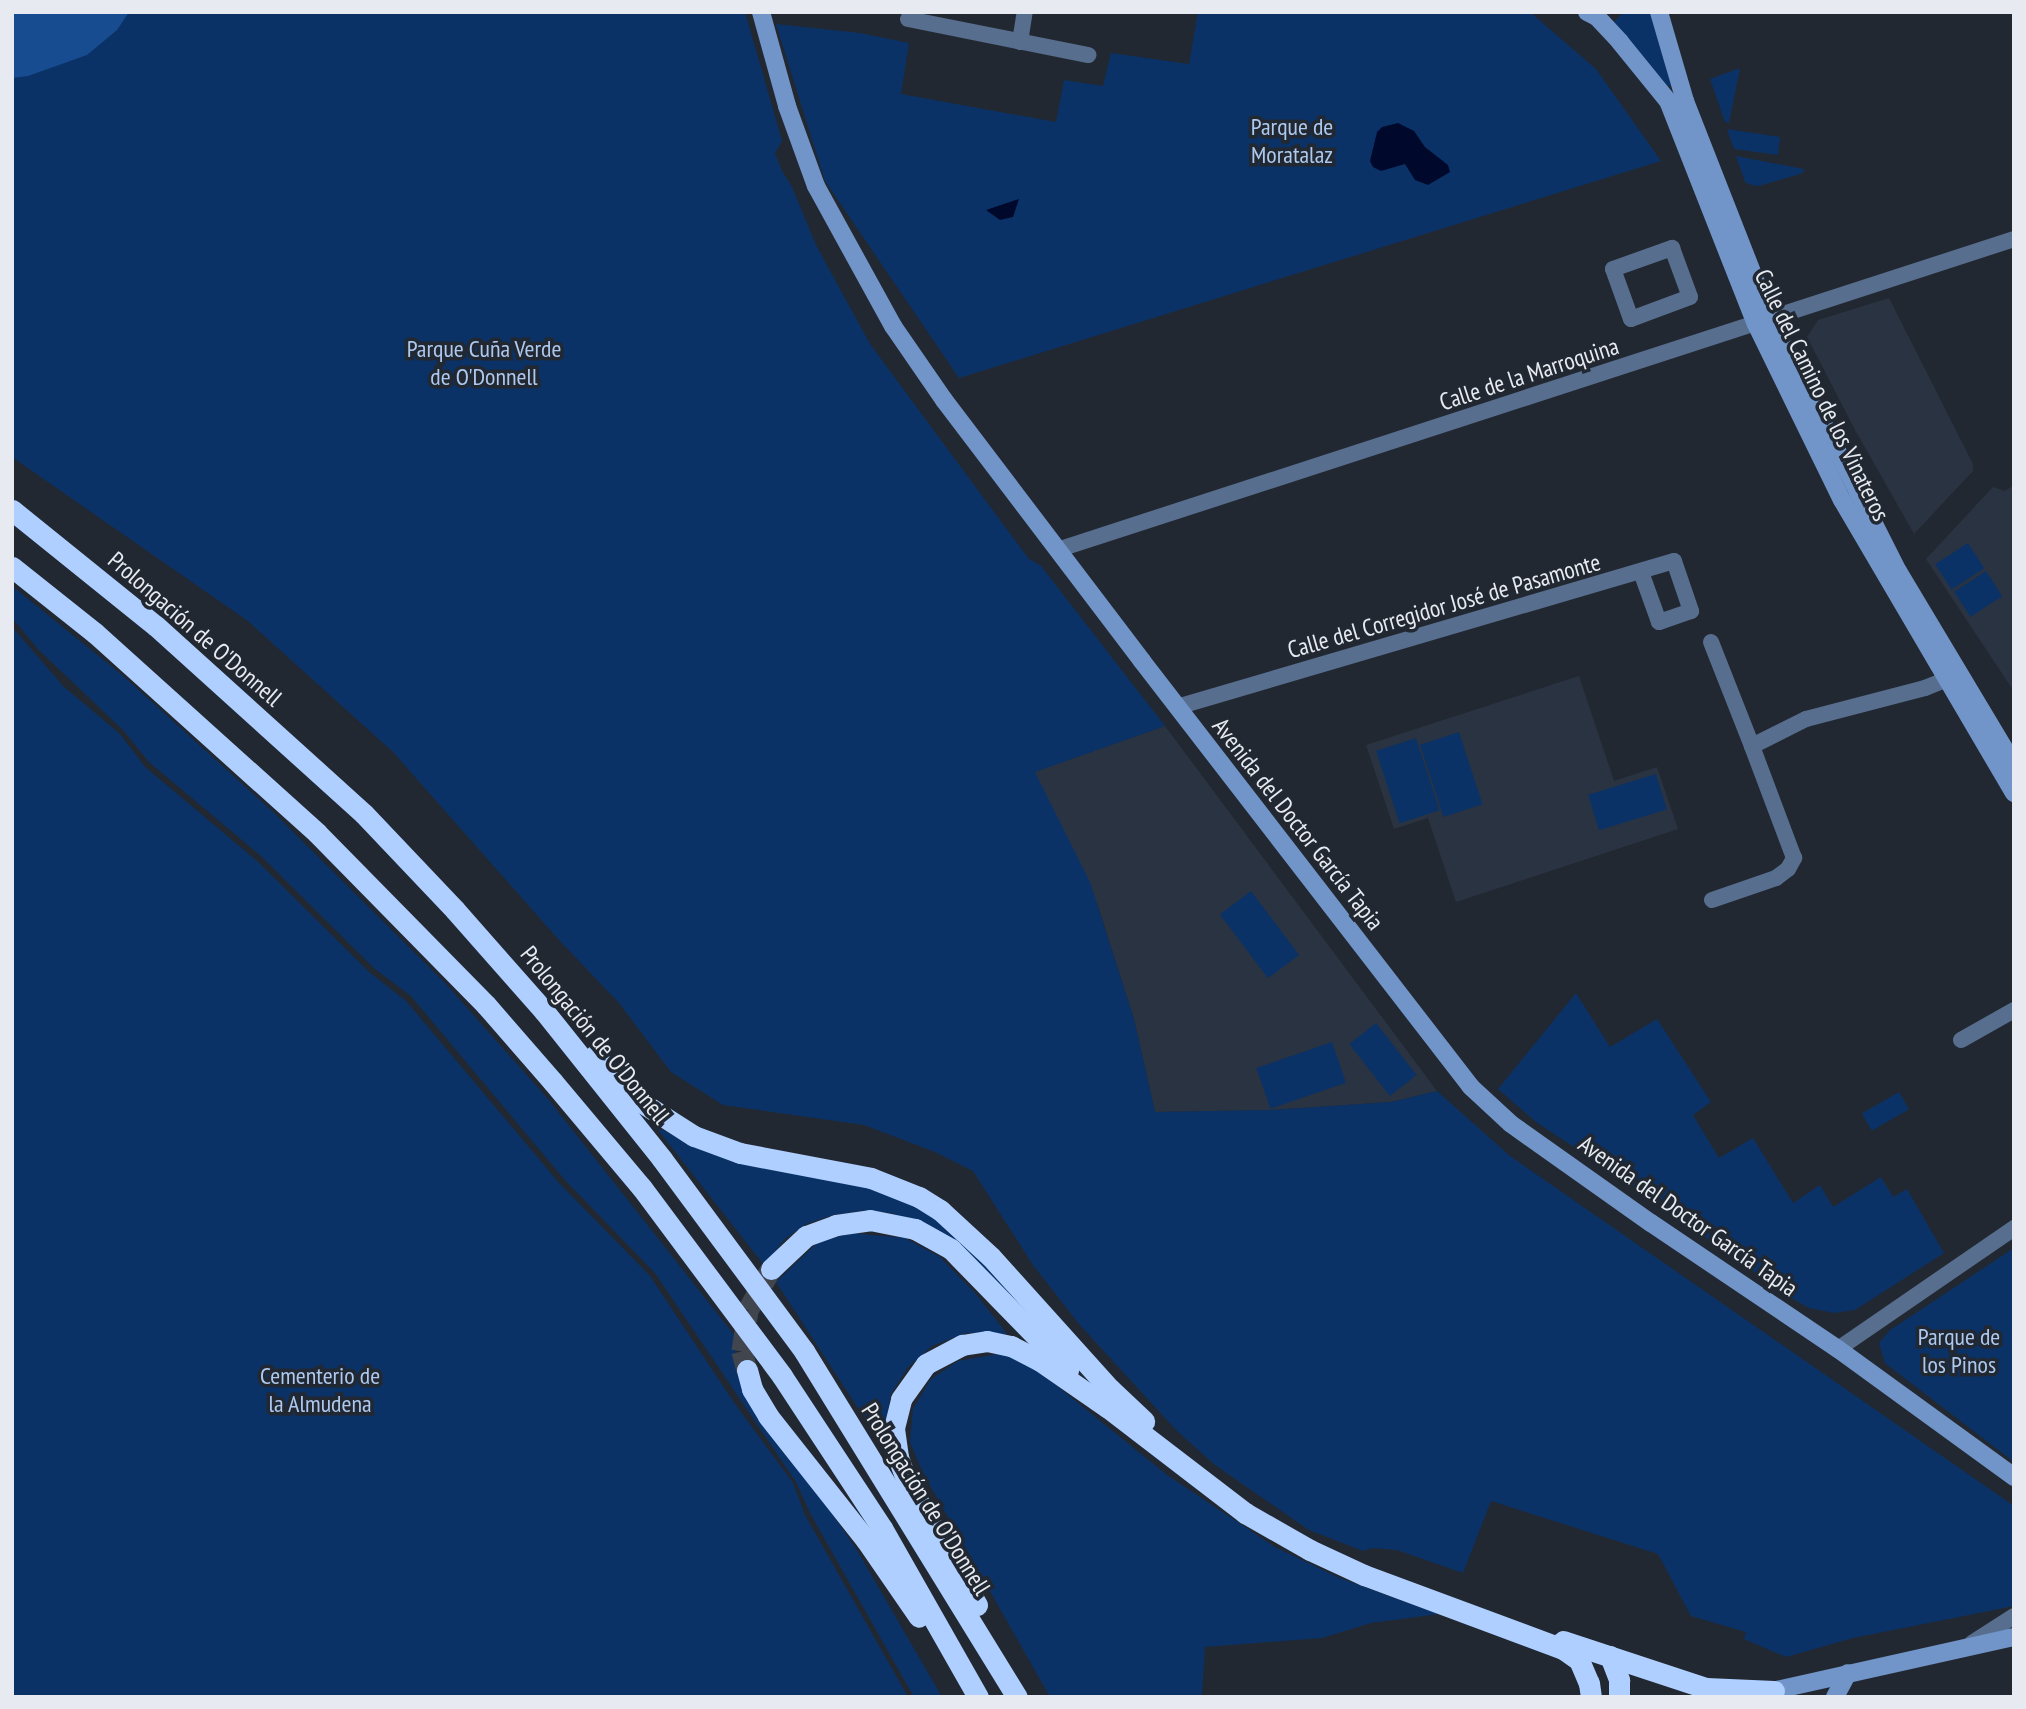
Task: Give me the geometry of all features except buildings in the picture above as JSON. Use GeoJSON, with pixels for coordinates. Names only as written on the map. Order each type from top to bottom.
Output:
{"type":"FeatureCollection","features":[{"type":"Feature","properties":{"kind":"highway","name":"Prolongación de O'Donnell"},"geometry":{"type":"LineString","coordinates":[[12,510],[156,626],[364,814],[455,910],[544,1011],[662,1159],[804,1351],[1014,1692]]}},
{"type":"Feature","properties":{"kind":"highway"},"geometry":{"type":"LineString","coordinates":[[12,567],[96,633],[317,833],[486,1005],[553,1082],[642,1188],[782,1376],[882,1528],[978,1697]]}},
{"type":"Feature","properties":{"kind":"highway"},"geometry":{"type":"LineString","coordinates":[[544,1011],[644,1104],[694,1136],[740,1153],[871,1178],[919,1197],[940,1210],[991,1257],[1110,1389],[1158,1435],[1198,1479]]}},
{"type":"Feature","properties":{"kind":"highway"},"geometry":{"type":"LineString","coordinates":[[771,1269],[806,1236],[836,1225],[870,1220],[915,1229],[951,1249],[1107,1407]]}},
{"type":"Feature","properties":{"kind":"highway"},"geometry":{"type":"LineString","coordinates":[[1014,1692],[992,1630],[907,1482],[895,1446],[894,1428],[901,1399],[916,1374],[937,1356],[962,1345],[987,1341],[1024,1352],[1107,1407],[1245,1513],[1310,1550],[1364,1575],[1563,1649],[1579,1660],[1589,1683],[1591,1697]]}},
{"type":"Feature","properties":{"kind":"highway"},"geometry":{"type":"LineString","coordinates":[[747,1370],[752,1389],[768,1416],[866,1541],[923,1623],[953,1652]]}},
{"type":"Feature","properties":{"kind":"highway"},"geometry":{"type":"LineString","coordinates":[[1430,1600],[1706,1688],[1774,1691]]}},
{"type":"Feature","properties":{"kind":"highway"},"geometry":{"type":"LineString","coordinates":[[1610,1656],[1619,1679],[1619,1697]]}},
{"type":"Feature","properties":{"kind":"street","name":"Avenida del Doctor García Tapia"},"geometry":{"type":"LineString","coordinates":[[761,12],[787,106],[822,198],[893,326],[944,400],[1177,708],[1471,1087],[1511,1124],[1838,1349],[2014,1477]]}},
{"type":"Feature","properties":{"kind":"street"},"geometry":{"type":"LineString","coordinates":[[1020,42],[1025,12]]}},
{"type":"Feature","properties":{"kind":"street","name":"Calle del Camino de los Vinateros"},"geometry":{"type":"LineString","coordinates":[[1659,12],[1685,101],[1763,321]]}},
{"type":"Feature","properties":{"kind":"street","name":"Calle del Camino de los Vinateros"},"geometry":{"type":"LineString","coordinates":[[1598,14],[1668,101],[1842,500],[1953,677],[2014,765]]}},
{"type":"Feature","properties":{"kind":"street"},"geometry":{"type":"LineString","coordinates":[[908,19],[1088,55]]}},
{"type":"Feature","properties":{"kind":"street","name":"Calle de la Marroquina"},"geometry":{"type":"LineString","coordinates":[[1057,550],[2014,239]]}},
{"type":"Feature","properties":{"kind":"street"},"geometry":{"type":"LineString","coordinates":[[1672,248],[1690,297],[1631,319],[1613,269],[1672,248]]}},
{"type":"Feature","properties":{"kind":"street","name":"Calle del Corregidor José de Pasamonte"},"geometry":{"type":"LineString","coordinates":[[1177,708],[1674,562],[1691,611],[1659,622],[1641,572]]}},
{"type":"Feature","properties":{"kind":"street"},"geometry":{"type":"LineString","coordinates":[[1711,642],[1794,858],[1788,869],[1776,878],[1712,900]]}},
{"type":"Feature","properties":{"kind":"street"},"geometry":{"type":"LineString","coordinates":[[1752,746],[1806,719],[1953,677]]}},
{"type":"Feature","properties":{"kind":"street","name":"Calle del Camino de los Vinateros"},"geometry":{"type":"LineString","coordinates":[[1953,677],[2014,793]]}},
{"type":"Feature","properties":{"kind":"street"},"geometry":{"type":"LineString","coordinates":[[1961,1040],[2014,1010]]}},
{"type":"Feature","properties":{"kind":"street"},"geometry":{"type":"LineString","coordinates":[[1838,1349],[2014,1227]]}},
{"type":"Feature","properties":{"kind":"street"},"geometry":{"type":"LineString","coordinates":[[1962,1649],[2014,1616]]}},
{"type":"Feature","properties":{"kind":"street"},"geometry":{"type":"LineString","coordinates":[[1704,1697],[1750,1696],[2014,1637]]}},
{"type":"Feature","properties":{"kind":"street"},"geometry":{"type":"LineString","coordinates":[[1835,1697],[1848,1673]]}},
{"type":"Feature","properties":{"kind":"shaded area"},"geometry":{"type":"Polygon","coordinates":[[[12,12],[129,12],[117,30],[87,55],[28,76],[12,78],[12,12]]]}},
{"type":"Feature","properties":{"kind":"shaded area"},"geometry":{"type":"Polygon","coordinates":[[[1398,123],[1414,131],[1425,147],[1448,165],[1450,172],[1428,185],[1415,180],[1405,164],[1381,171],[1373,167],[1370,161],[1377,132],[1382,127],[1398,123]]]}},
{"type":"Feature","properties":{"kind":"shaded area"},"geometry":{"type":"Polygon","coordinates":[[[1019,199],[1013,217],[1000,220],[986,210],[1019,199]]]}},
{"type":"Feature","properties":{"kind":"shaded area"},"geometry":{"type":"Polygon","coordinates":[[[1889,298],[1973,464],[1973,471],[1914,534],[1854,428],[1807,337],[1818,320],[1889,298]]]}},
{"type":"Feature","properties":{"kind":"shaded area"},"geometry":{"type":"Polygon","coordinates":[[[2014,485],[2013,690],[1926,559],[1993,487],[2005,491],[2014,485]]]}},
{"type":"Feature","properties":{"kind":"shaded area"},"geometry":{"type":"Polygon","coordinates":[[[1579,676],[1614,781],[1657,767],[1678,829],[1456,902],[1428,818],[1394,829],[1366,745],[1579,676]]]}},
{"type":"Feature","properties":{"kind":"shaded area"},"geometry":{"type":"Polygon","coordinates":[[[1165,726],[1437,1091],[1391,1102],[1271,1110],[1155,1112],[1134,1019],[1098,906],[1034,772],[1165,726]]]}},
{"type":"Feature","properties":{"kind":"green space","name":"Parque Cuña Verde de O'Donnell"},"geometry":{"type":"Polygon","coordinates":[[[12,12],[745,12],[782,141],[775,153],[816,245],[870,344],[1028,558],[1041,566],[1165,726],[1035,772],[1090,882],[1134,1019],[1155,1112],[1271,1110],[1391,1102],[1437,1091],[1510,1156],[2014,1506],[2014,1606],[1853,1638],[1786,1657],[1744,1639],[1746,1632],[1691,1616],[1658,1554],[1491,1501],[1463,1573],[1397,1550],[1372,1548],[1363,1551],[1309,1530],[1215,1465],[1177,1431],[1079,1324],[1033,1265],[973,1171],[935,1152],[864,1125],[723,1105],[671,1072],[619,1003],[559,940],[393,752],[248,621],[12,457],[12,12]]]}},
{"type":"Feature","properties":{"kind":"green space","name":"Parque de Moratalaz"},"geometry":{"type":"Polygon","coordinates":[[[1198,12],[1530,12],[1596,69],[1661,161],[959,378],[825,181],[776,24],[860,33],[909,43],[901,94],[1056,122],[1064,80],[1103,86],[1111,53],[1189,64],[1198,12]]]}},
{"type":"Feature","properties":{"kind":"green space"},"geometry":{"type":"Polygon","coordinates":[[[1624,12],[1652,12],[1672,86],[1667,86],[1613,23],[1624,12]]]}},
{"type":"Feature","properties":{"kind":"green space"},"geometry":{"type":"Polygon","coordinates":[[[1740,68],[1729,123],[1725,122],[1710,79],[1740,68]]]}},
{"type":"Feature","properties":{"kind":"green space"},"geometry":{"type":"Polygon","coordinates":[[[1727,129],[1780,137],[1778,155],[1734,149],[1727,129]]]}},
{"type":"Feature","properties":{"kind":"green space"},"geometry":{"type":"Polygon","coordinates":[[[1736,156],[1804,169],[1803,173],[1759,186],[1751,185],[1745,182],[1736,156]]]}},
{"type":"Feature","properties":{"kind":"green space"},"geometry":{"type":"Polygon","coordinates":[[[1968,543],[1984,568],[1952,589],[1935,564],[1968,543]]]}},
{"type":"Feature","properties":{"kind":"green space"},"geometry":{"type":"Polygon","coordinates":[[[1986,571],[2002,596],[1970,617],[1954,592],[1986,571]]]}},
{"type":"Feature","properties":{"kind":"green space"},"geometry":{"type":"Polygon","coordinates":[[[12,586],[122,675],[273,812],[445,983],[548,1099],[735,1336],[736,1370],[759,1421],[827,1506],[858,1552],[942,1697],[914,1697],[810,1513],[796,1482],[655,1273],[565,1180],[411,996],[375,969],[261,856],[149,762],[124,731],[39,650],[12,618],[12,586]]]}},
{"type":"Feature","properties":{"kind":"green space","name":"Cementerio de la Almudena"},"geometry":{"type":"Polygon","coordinates":[[[12,627],[63,686],[120,734],[145,767],[257,861],[369,972],[406,1001],[559,1183],[650,1276],[735,1404],[793,1483],[805,1515],[908,1697],[12,1697],[12,627]]]}},
{"type":"Feature","properties":{"kind":"green space"},"geometry":{"type":"Polygon","coordinates":[[[1459,732],[1482,804],[1443,817],[1420,745],[1459,732]]]}},
{"type":"Feature","properties":{"kind":"green space"},"geometry":{"type":"Polygon","coordinates":[[[1416,738],[1439,810],[1400,823],[1376,751],[1416,738]]]}},
{"type":"Feature","properties":{"kind":"green space"},"geometry":{"type":"Polygon","coordinates":[[[1656,774],[1667,809],[1599,830],[1588,795],[1656,774]]]}},
{"type":"Feature","properties":{"kind":"green space"},"geometry":{"type":"Polygon","coordinates":[[[1251,891],[1299,955],[1268,978],[1220,914],[1251,891]]]}},
{"type":"Feature","properties":{"kind":"green space"},"geometry":{"type":"Polygon","coordinates":[[[1576,993],[1610,1047],[1657,1019],[1711,1102],[1693,1115],[1719,1158],[1753,1138],[1793,1203],[1820,1185],[1833,1207],[1881,1177],[1893,1197],[1907,1189],[1944,1253],[1855,1310],[1834,1313],[1809,1308],[1786,1295],[1639,1190],[1536,1122],[1498,1089],[1576,993]]]}},
{"type":"Feature","properties":{"kind":"green space"},"geometry":{"type":"Polygon","coordinates":[[[1376,1023],[1417,1075],[1390,1096],[1349,1044],[1376,1023]]]}},
{"type":"Feature","properties":{"kind":"green space"},"geometry":{"type":"Polygon","coordinates":[[[1332,1042],[1346,1083],[1270,1109],[1256,1068],[1332,1042]]]}},
{"type":"Feature","properties":{"kind":"green space"},"geometry":{"type":"Polygon","coordinates":[[[1899,1092],[1909,1109],[1872,1131],[1862,1114],[1899,1092]]]}},
{"type":"Feature","properties":{"kind":"green space"},"geometry":{"type":"Polygon","coordinates":[[[655,1126],[706,1152],[767,1169],[831,1177],[892,1193],[938,1217],[1074,1359],[912,1220],[890,1213],[867,1210],[833,1215],[806,1224],[785,1239],[764,1265],[655,1126]]]}},
{"type":"Feature","properties":{"kind":"green space"},"geometry":{"type":"Polygon","coordinates":[[[851,1233],[905,1238],[940,1257],[976,1294],[1007,1334],[966,1333],[932,1346],[908,1367],[891,1394],[882,1445],[776,1282],[817,1243],[851,1233]]]}},
{"type":"Feature","properties":{"kind":"green space","name":"Parque de los Pinos"},"geometry":{"type":"Polygon","coordinates":[[[2014,1248],[2014,1462],[1885,1363],[1879,1343],[1890,1330],[2014,1248]]]}},
{"type":"Feature","properties":{"kind":"green space"},"geometry":{"type":"Polygon","coordinates":[[[998,1354],[1021,1360],[1046,1377],[1167,1475],[1275,1547],[1337,1577],[1439,1614],[1371,1623],[1322,1638],[1205,1647],[1202,1694],[1205,1697],[1050,1697],[923,1473],[910,1442],[913,1409],[931,1379],[958,1361],[998,1354]]]}},
{"type":"Feature","properties":{"kind":"tunnel"},"geometry":{"type":"LineString","coordinates":[[747,1370],[742,1351],[748,1310],[771,1269]]}}]}
